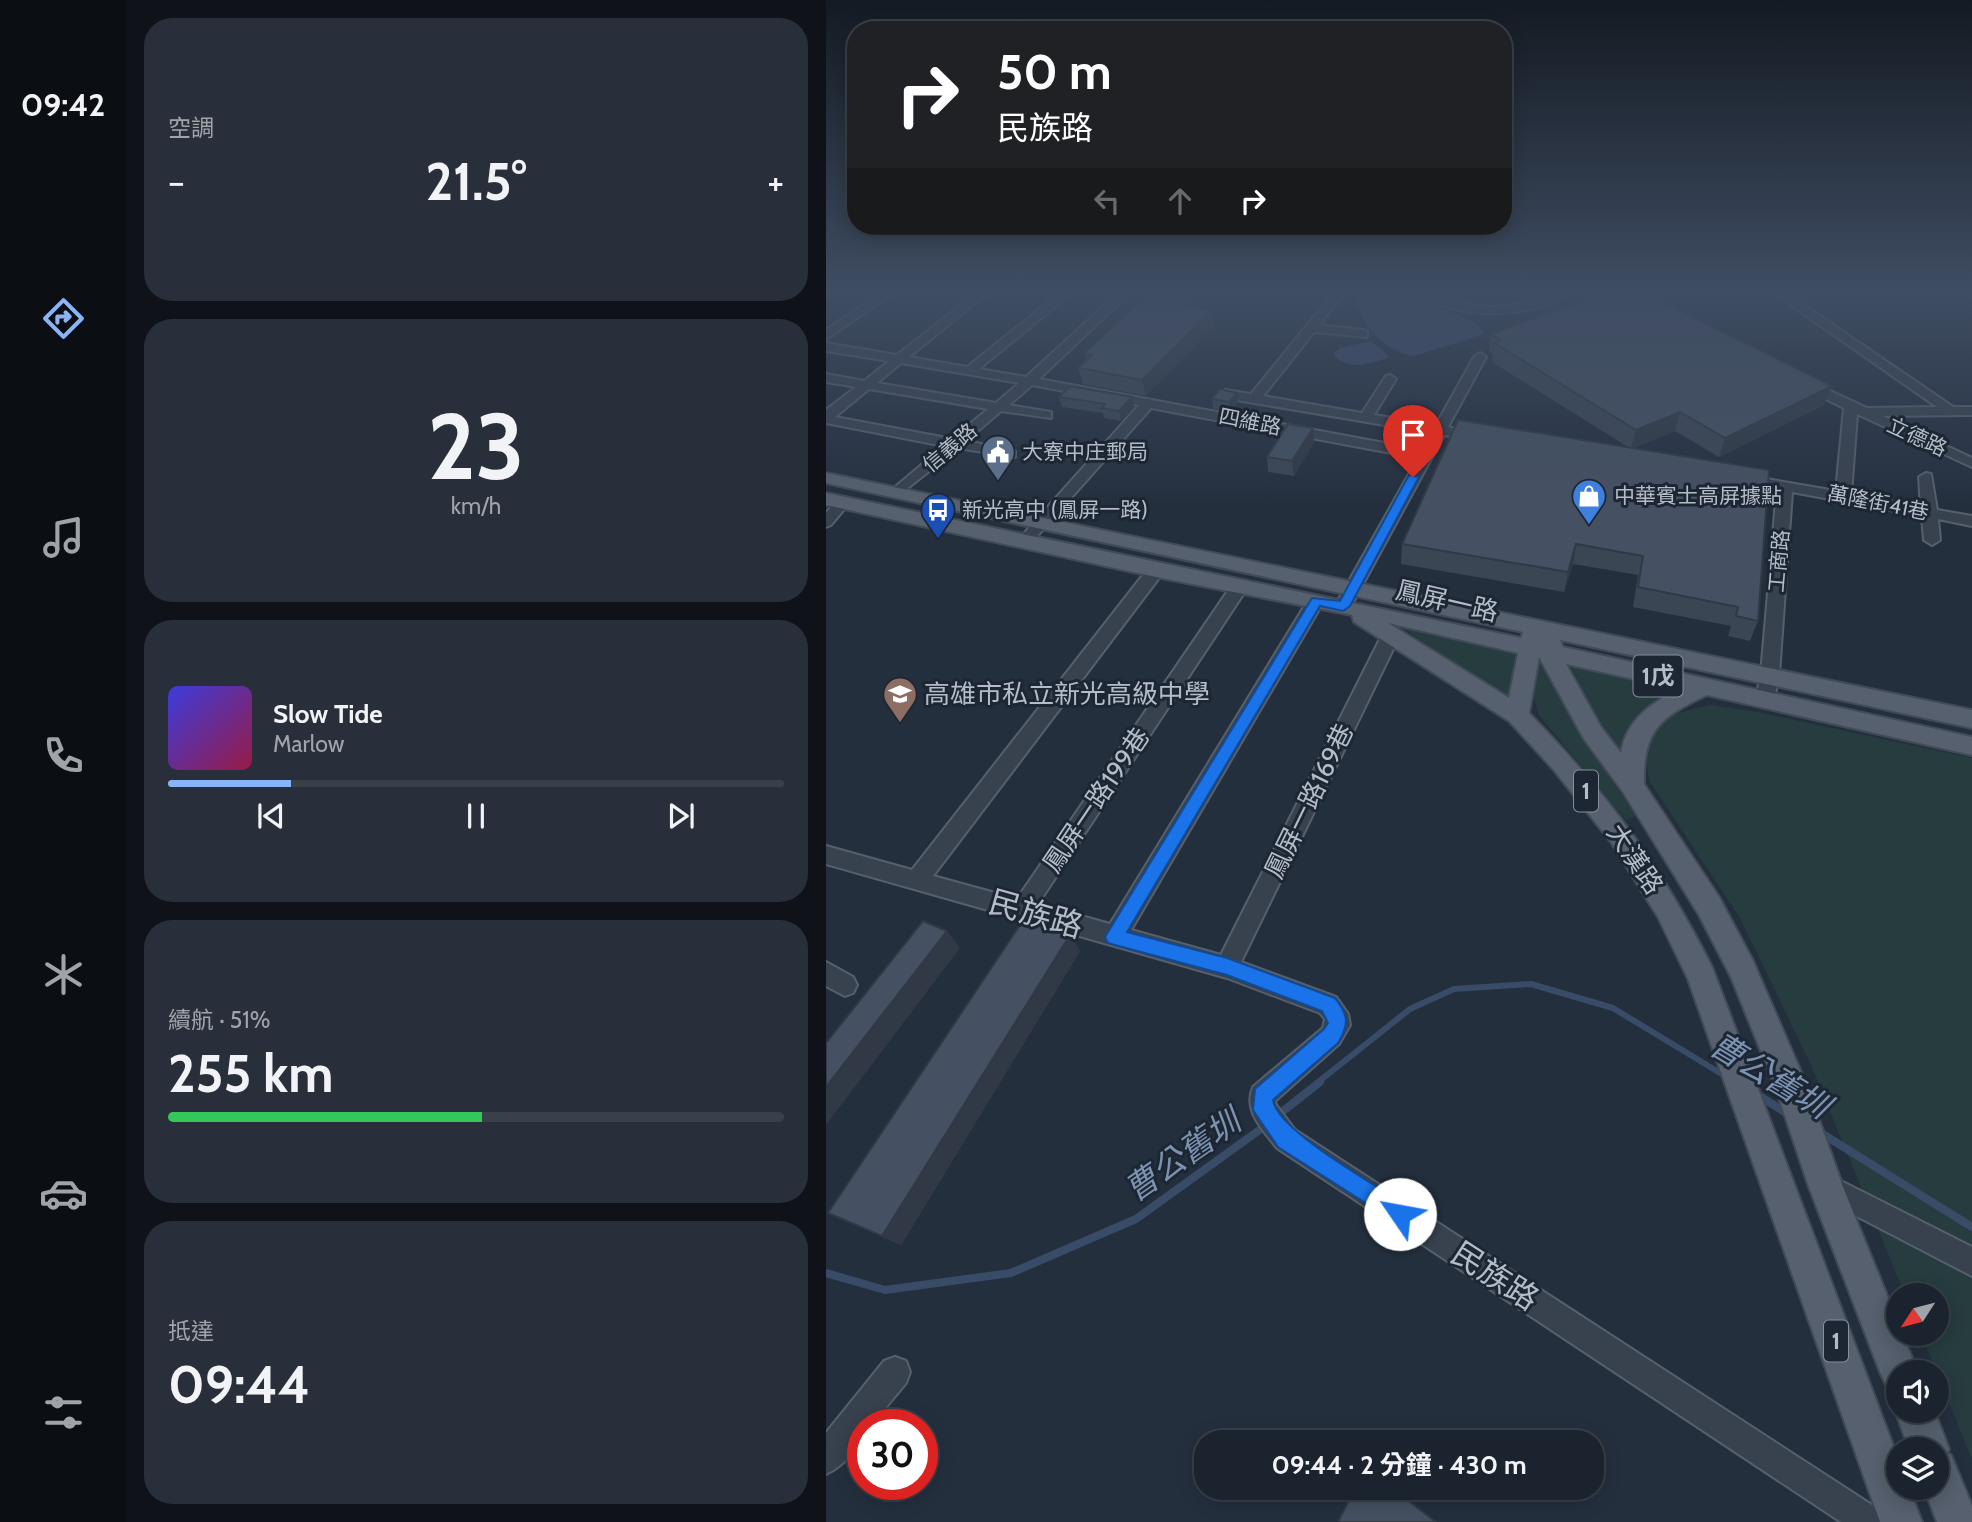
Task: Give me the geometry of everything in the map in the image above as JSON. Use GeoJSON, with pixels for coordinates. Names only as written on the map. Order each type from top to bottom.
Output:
{"type":"FeatureCollection","features":[{"type":"Feature","properties":{"kind":"main road","name":"鳳屏一路"},"geometry":{"type":"LineString","coordinates":[[826,478],[1043,522],[1348,597],[1542,640],[1707,686],[1972,746]]}},
{"type":"Feature","properties":{"kind":"main road","name":"鳳屏一路"},"geometry":{"type":"LineString","coordinates":[[834,501],[1156,570],[1316,601],[1348,597]]}},
{"type":"Feature","properties":{"kind":"main road","name":"大漢路"},"geometry":{"type":"LineString","coordinates":[[1348,597],[1391,635],[1517,715],[1562,762],[1620,834],[1668,908],[1702,977],[1901,1522]]}},
{"type":"Feature","properties":{"kind":"main road","name":"鳳屏一路"},"geometry":{"type":"LineString","coordinates":[[1542,640],[1770,674],[1972,719]]}},
{"type":"Feature","properties":{"kind":"main road","name":"大漢路"},"geometry":{"type":"LineString","coordinates":[[1542,640],[1592,733],[1632,785],[1715,916],[1743,971],[1791,1086],[1826,1187]]}},
{"type":"Feature","properties":{"kind":"main road"},"geometry":{"type":"LineString","coordinates":[[1517,715],[1542,640]]}},
{"type":"Feature","properties":{"kind":"main road"},"geometry":{"type":"LineString","coordinates":[[1632,785],[1629,755],[1643,725],[1665,706],[1707,686]]}},
{"type":"Feature","properties":{"kind":"main road","name":"1"},"geometry":{"type":"LineString","coordinates":[[1826,1187],[1894,1360]]}},
{"type":"Feature","properties":{"kind":"main road"},"geometry":{"type":"LineString","coordinates":[[1949,1499],[1958,1522]]}},
{"type":"Feature","properties":{"kind":"street"},"geometry":{"type":"LineString","coordinates":[[826,418],[895,363]]}},
{"type":"Feature","properties":{"kind":"street","name":"四維路"},"geometry":{"type":"LineString","coordinates":[[918,363],[1425,455]]}},
{"type":"Feature","properties":{"kind":"street"},"geometry":{"type":"LineString","coordinates":[[969,371],[979,363]]}},
{"type":"Feature","properties":{"kind":"street","name":"信義路"},"geometry":{"type":"LineString","coordinates":[[898,491],[1048,363]]}},
{"type":"Feature","properties":{"kind":"street"},"geometry":{"type":"LineString","coordinates":[[1254,399],[1283,363]]}},
{"type":"Feature","properties":{"kind":"street"},"geometry":{"type":"LineString","coordinates":[[1348,597],[1477,363]]}},
{"type":"Feature","properties":{"kind":"street"},"geometry":{"type":"LineString","coordinates":[[1881,363],[1948,409]]}},
{"type":"Feature","properties":{"kind":"street","name":"立德路"},"geometry":{"type":"LineString","coordinates":[[1791,377],[1972,463]]}},
{"type":"Feature","properties":{"kind":"street"},"geometry":{"type":"LineString","coordinates":[[826,378],[1046,415]]}},
{"type":"Feature","properties":{"kind":"street"},"geometry":{"type":"LineString","coordinates":[[1364,418],[1390,379]]}},
{"type":"Feature","properties":{"kind":"street"},"geometry":{"type":"LineString","coordinates":[[1225,394],[1495,439]]}},
{"type":"Feature","properties":{"kind":"street"},"geometry":{"type":"LineString","coordinates":[[1026,541],[1148,403]]}},
{"type":"Feature","properties":{"kind":"street"},"geometry":{"type":"LineString","coordinates":[[1843,496],[1857,409],[1972,411]]}},
{"type":"Feature","properties":{"kind":"street"},"geometry":{"type":"LineString","coordinates":[[826,418],[1010,454]]}},
{"type":"Feature","properties":{"kind":"street"},"geometry":{"type":"LineString","coordinates":[[1730,477],[1785,486]]}},
{"type":"Feature","properties":{"kind":"street"},"geometry":{"type":"LineString","coordinates":[[1926,477],[1932,540]]}},
{"type":"Feature","properties":{"kind":"street","name":"工商路"},"geometry":{"type":"LineString","coordinates":[[1765,699],[1770,674],[1785,486]]}},
{"type":"Feature","properties":{"kind":"street"},"geometry":{"type":"LineString","coordinates":[[826,522],[834,501]]}},
{"type":"Feature","properties":{"kind":"street"},"geometry":{"type":"LineString","coordinates":[[918,879],[1156,570]]}},
{"type":"Feature","properties":{"kind":"street","name":"鳳屏一路199巷"},"geometry":{"type":"LineString","coordinates":[[1022,910],[1240,586]]}},
{"type":"Feature","properties":{"kind":"street"},"geometry":{"type":"LineString","coordinates":[[1115,937],[1316,601]]}},
{"type":"Feature","properties":{"kind":"street","name":"鳳屏一路169巷"},"geometry":{"type":"LineString","coordinates":[[1227,967],[1391,635]]}},
{"type":"Feature","properties":{"kind":"street","name":"民族路"},"geometry":{"type":"LineString","coordinates":[[826,855],[1227,967],[1328,1005],[1336,1014],[1338,1025],[1331,1036],[1262,1096],[1264,1110],[1279,1130],[1870,1522]]}},
{"type":"Feature","properties":{"kind":"street"},"geometry":{"type":"LineString","coordinates":[[1826,1187],[1972,1262]]}},
{"type":"Feature","properties":{"kind":"street"},"geometry":{"type":"LineString","coordinates":[[826,1458],[895,1372]]}},
{"type":"Feature","properties":{"kind":"lane","name":"萬隆街41巷"},"geometry":{"type":"LineString","coordinates":[[1785,486],[1972,521]]}},
{"type":"Feature","properties":{"kind":"green space"},"geometry":{"type":"Polygon","coordinates":[[[1398,625],[1515,652],[1518,657],[1508,698],[1398,625]]]}},
{"type":"Feature","properties":{"kind":"green space"},"geometry":{"type":"Polygon","coordinates":[[[1534,657],[1546,659],[1577,729],[1636,816],[1626,820],[1539,715],[1532,691],[1534,657]]]}},
{"type":"Feature","properties":{"kind":"green space"},"geometry":{"type":"Polygon","coordinates":[[[1570,664],[1687,688],[1663,699],[1644,713],[1629,732],[1620,757],[1594,717],[1570,664]]]}},
{"type":"Feature","properties":{"kind":"green space"},"geometry":{"type":"Polygon","coordinates":[[[1711,705],[1757,712],[1972,758],[1972,1459],[1949,1403],[1949,1360],[1932,1360],[1926,1346],[1950,1346],[1950,1283],[1900,1283],[1811,1065],[1740,918],[1650,782],[1647,750],[1651,737],[1667,719],[1711,705]]]}},
{"type":"Feature","properties":{"kind":"building"},"geometry":{"type":"Polygon","coordinates":[[[1083,363],[1159,363],[1142,380],[1078,368],[1083,363]]]}},
{"type":"Feature","properties":{"kind":"building"},"geometry":{"type":"Polygon","coordinates":[[[1527,363],[1786,363],[1832,386],[1725,438],[1680,412],[1636,430],[1527,363]]]}},
{"type":"Feature","properties":{"kind":"building"},"geometry":{"type":"Polygon","coordinates":[[[1070,386],[1132,397],[1119,411],[1102,408],[1105,404],[1059,397],[1070,386]]]}},
{"type":"Feature","properties":{"kind":"building"},"geometry":{"type":"Polygon","coordinates":[[[1220,389],[1237,393],[1229,402],[1212,399],[1220,389]]]}},
{"type":"Feature","properties":{"kind":"building","name":"中華賓士高屏據點"},"geometry":{"type":"Polygon","coordinates":[[[1458,420],[1769,470],[1758,621],[1736,616],[1738,607],[1638,587],[1643,556],[1576,544],[1568,572],[1402,544],[1458,420]]]}},
{"type":"Feature","properties":{"kind":"building"},"geometry":{"type":"Polygon","coordinates":[[[1288,424],[1313,428],[1292,461],[1267,457],[1288,424]]]}},
{"type":"Feature","properties":{"kind":"building"},"geometry":{"type":"Polygon","coordinates":[[[1024,919],[1070,935],[882,1236],[828,1213],[1024,919]]]}},
{"type":"Feature","properties":{"kind":"building"},"geometry":{"type":"Polygon","coordinates":[[[923,921],[947,931],[826,1087],[826,1043],[923,921]]]}},
{"type":"Feature","properties":{"kind":"building"},"geometry":{"type":"Polygon","coordinates":[[[1349,1500],[1408,1500],[1436,1522],[1338,1522],[1349,1500]]]}},
{"type":"Feature","properties":{"kind":"waterway","name":"曹公舊圳"},"geometry":{"type":"LineString","coordinates":[[1317,1083],[1410,1009],[1454,989],[1531,984],[1613,1008],[1725,1076]]}},
{"type":"Feature","properties":{"kind":"waterway","name":"曹公舊圳"},"geometry":{"type":"LineString","coordinates":[[1278,1115],[1320,1082]]}},
{"type":"Feature","properties":{"kind":"waterway","name":"曹公舊圳"},"geometry":{"type":"LineString","coordinates":[[1758,1095],[1788,1114]]}},
{"type":"Feature","properties":{"kind":"waterway","name":"曹公舊圳"},"geometry":{"type":"LineString","coordinates":[[826,1273],[885,1290],[1011,1273],[1136,1219],[1265,1126]]}},
{"type":"Feature","properties":{"kind":"waterway","name":"曹公舊圳"},"geometry":{"type":"LineString","coordinates":[[1821,1133],[1972,1227]]}},
{"type":"Feature","properties":{"kind":"place","name":"大寮中庄郵局"},"geometry":{"type":"Point","coordinates":[998,482]}},
{"type":"Feature","properties":{"kind":"place","name":"中華賓士高屏據點"},"geometry":{"type":"Point","coordinates":[1589,526]}},
{"type":"Feature","properties":{"kind":"place","name":"新光高中 (鳳屏一路)"},"geometry":{"type":"Point","coordinates":[938,540]}},
{"type":"Feature","properties":{"kind":"place","name":"高雄市私立新光高級中學"},"geometry":{"type":"Point","coordinates":[900,724]}},
{"type":"Feature","properties":{"kind":"route"},"geometry":{"type":"LineString","coordinates":[[1400,1214],[1286,1139],[1264,1110],[1262,1096],[1331,1036],[1338,1025],[1336,1014],[1328,1005],[1227,967],[1115,937],[1316,601],[1343,606],[1413,477]]}}]}
